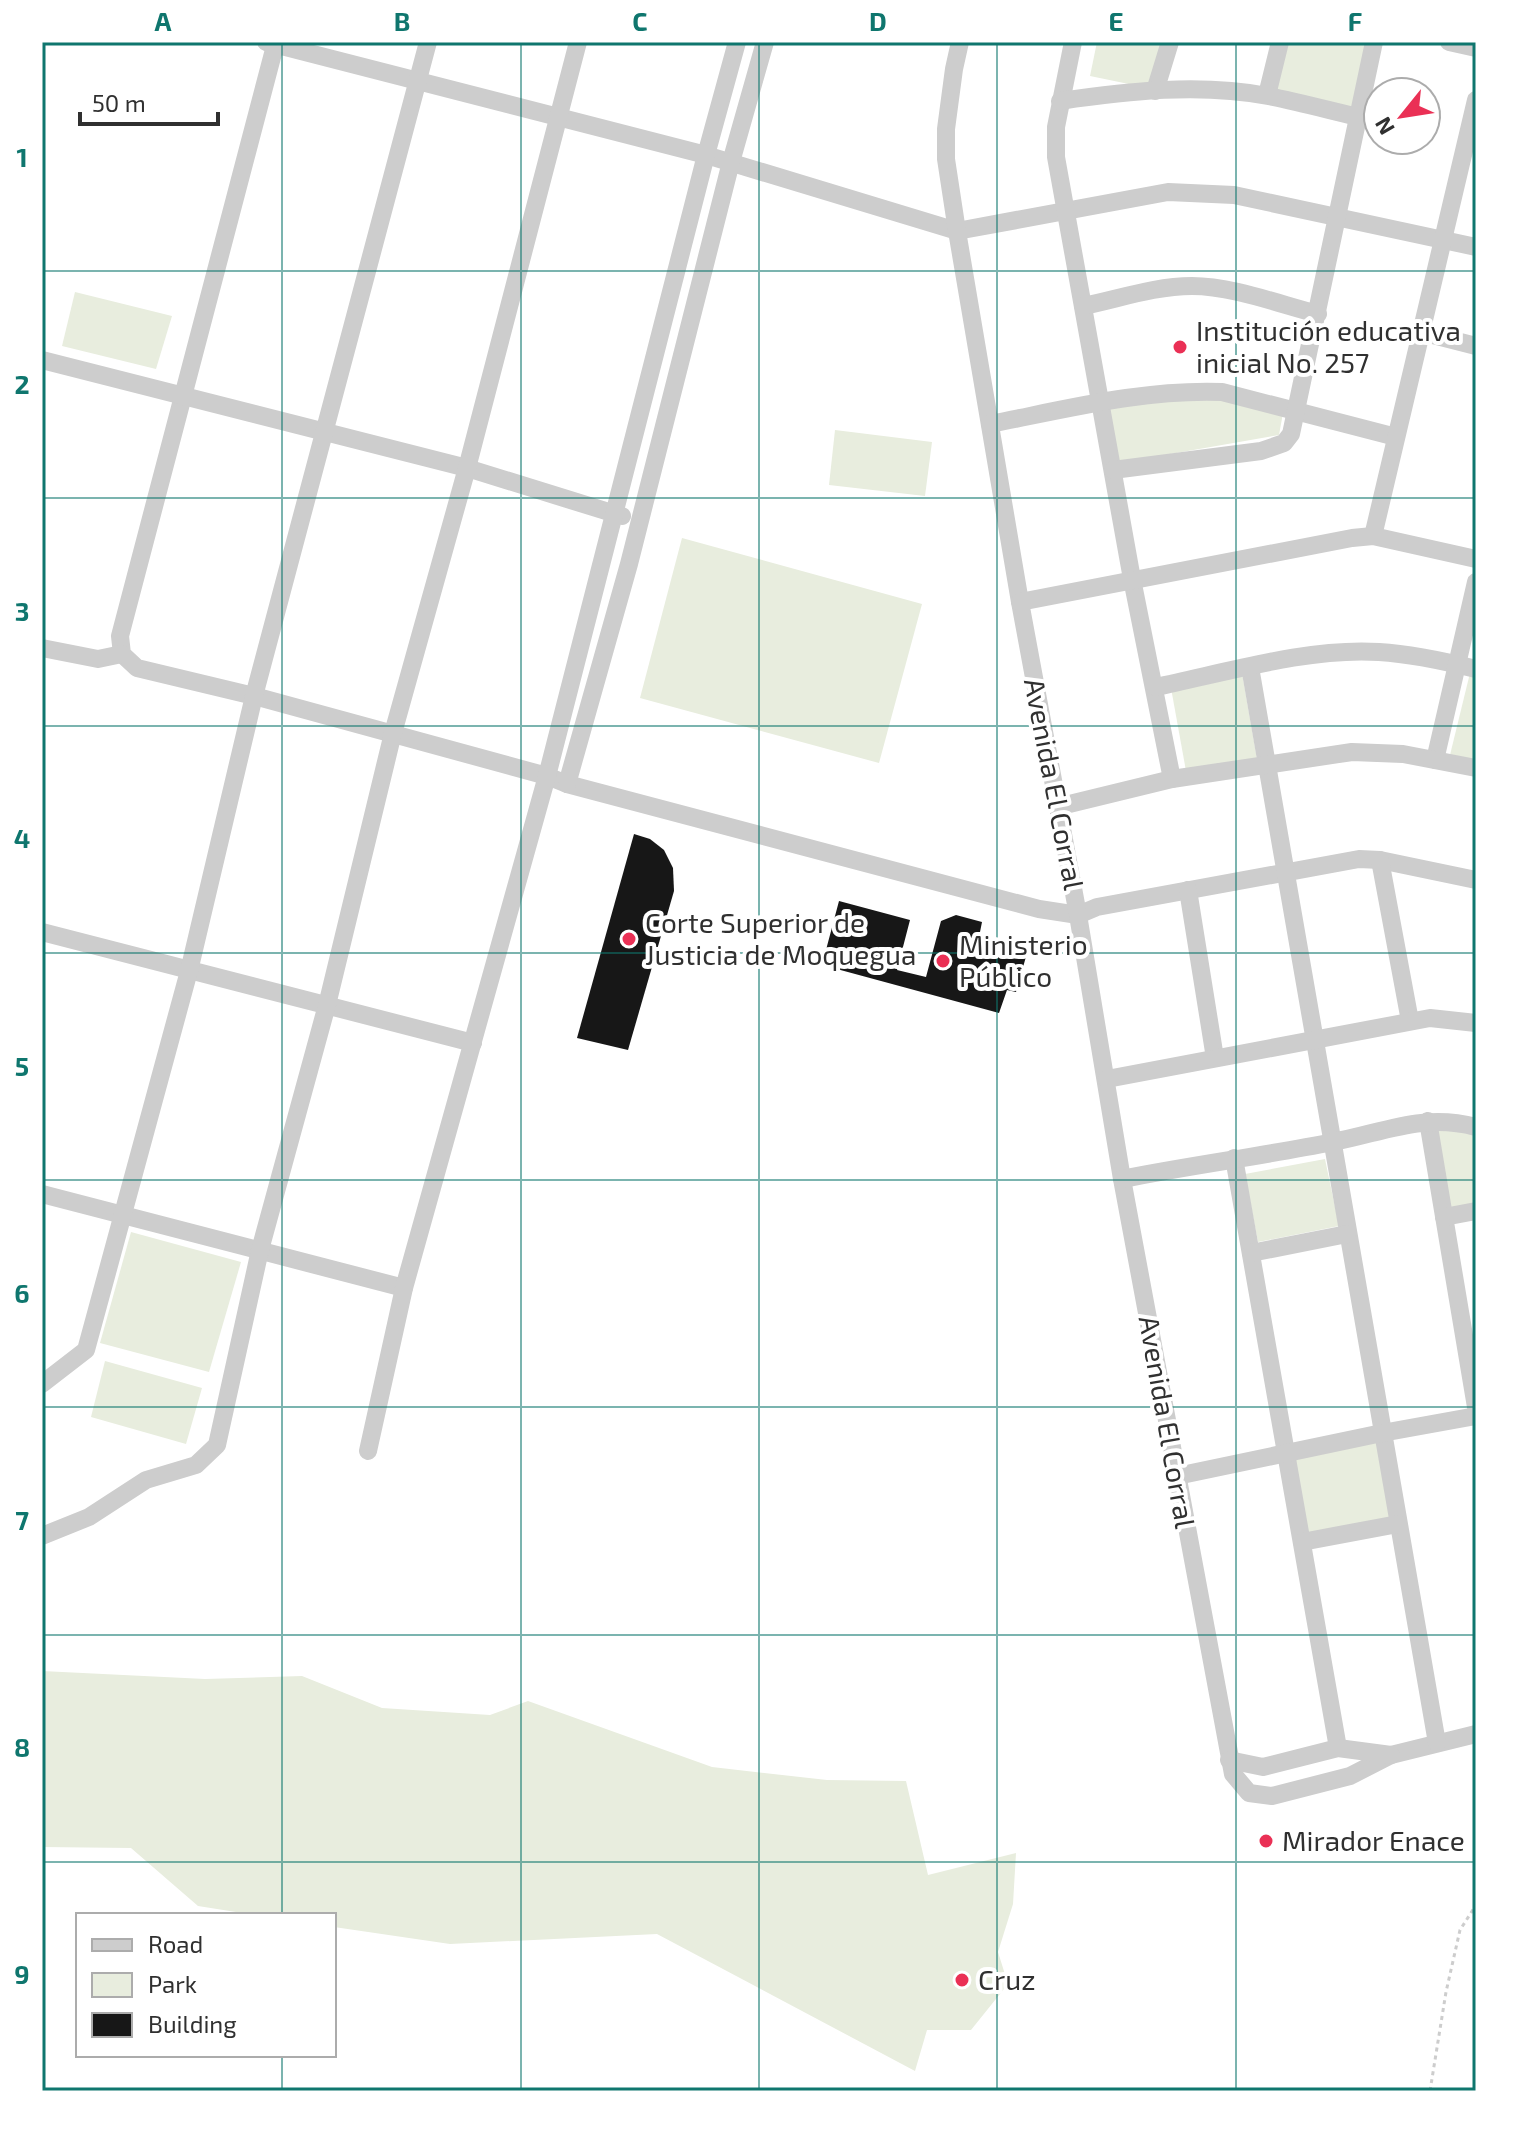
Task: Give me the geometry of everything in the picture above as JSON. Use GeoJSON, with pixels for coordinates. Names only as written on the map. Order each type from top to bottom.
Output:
{"type":"FeatureCollection","features":[{"type":"Feature","properties":{"kind":"street"},"geometry":{"type":"LineString","coordinates":[[42,1384],[86,1350],[189,971],[254,696],[428,42]]}},
{"type":"Feature","properties":{"kind":"street"},"geometry":{"type":"LineString","coordinates":[[42,1536],[89,1517],[146,1480],[196,1465],[217,1445],[260,1250],[327,1005],[393,733],[467,468],[578,42]]}},
{"type":"Feature","properties":{"kind":"street"},"geometry":{"type":"LineString","coordinates":[[368,1451],[404,1288],[547,776],[737,42]]}},
{"type":"Feature","properties":{"kind":"street"},"geometry":{"type":"LineString","coordinates":[[567,784],[640,520],[731,162],[765,42]]}},
{"type":"Feature","properties":{"kind":"street","name":"Avenida El Corral"},"geometry":{"type":"LineString","coordinates":[[960,42],[946,129],[946,159],[957,231],[1122,1179],[1229,1760]]}},
{"type":"Feature","properties":{"kind":"street"},"geometry":{"type":"LineString","coordinates":[[1073,42],[1056,127],[1056,157],[1099,403],[1172,779]]}},
{"type":"Feature","properties":{"kind":"street"},"geometry":{"type":"LineString","coordinates":[[1155,91],[1170,42]]}},
{"type":"Feature","properties":{"kind":"street"},"geometry":{"type":"LineString","coordinates":[[1267,95],[1280,42]]}},
{"type":"Feature","properties":{"kind":"street"},"geometry":{"type":"LineString","coordinates":[[1113,470],[1275,448],[1291,434],[1374,42]]}},
{"type":"Feature","properties":{"kind":"street"},"geometry":{"type":"LineString","coordinates":[[1449,42],[1476,48]]}},
{"type":"Feature","properties":{"kind":"street"},"geometry":{"type":"LineString","coordinates":[[1476,247],[1234,195],[1201,192],[1168,192],[957,231],[706,155],[272,43],[120,636],[122,654],[137,668],[393,733],[567,784],[1039,909],[1078,915],[1097,907],[1359,859],[1380,860],[1476,880]]}},
{"type":"Feature","properties":{"kind":"street"},"geometry":{"type":"LineString","coordinates":[[1060,101],[1189,89],[1267,95],[1358,117]]}},
{"type":"Feature","properties":{"kind":"street"},"geometry":{"type":"LineString","coordinates":[[1373,536],[1443,239],[1471,142],[1476,100]]}},
{"type":"Feature","properties":{"kind":"street"},"geometry":{"type":"LineString","coordinates":[[1083,306],[1173,287],[1193,286],[1318,314]]}},
{"type":"Feature","properties":{"kind":"street"},"geometry":{"type":"LineString","coordinates":[[1421,332],[1476,346]]}},
{"type":"Feature","properties":{"kind":"street"},"geometry":{"type":"LineString","coordinates":[[42,360],[467,468],[640,520]]}},
{"type":"Feature","properties":{"kind":"street"},"geometry":{"type":"LineString","coordinates":[[990,424],[1169,392],[1222,392],[1396,437]]}},
{"type":"Feature","properties":{"kind":"street"},"geometry":{"type":"LineString","coordinates":[[1020,602],[1329,541],[1373,536],[1476,559]]}},
{"type":"Feature","properties":{"kind":"street"},"geometry":{"type":"LineString","coordinates":[[1435,760],[1476,582]]}},
{"type":"Feature","properties":{"kind":"street"},"geometry":{"type":"LineString","coordinates":[[42,648],[98,659],[122,654]]}},
{"type":"Feature","properties":{"kind":"street"},"geometry":{"type":"LineString","coordinates":[[1156,687],[1330,653],[1377,651],[1431,658],[1476,669]]}},
{"type":"Feature","properties":{"kind":"street"},"geometry":{"type":"LineString","coordinates":[[1250,667],[1437,1743]]}},
{"type":"Feature","properties":{"kind":"street"},"geometry":{"type":"LineString","coordinates":[[1057,807],[1172,779],[1352,752],[1379,752],[1476,768]]}},
{"type":"Feature","properties":{"kind":"street"},"geometry":{"type":"LineString","coordinates":[[1380,860],[1410,1021]]}},
{"type":"Feature","properties":{"kind":"street"},"geometry":{"type":"LineString","coordinates":[[1188,890],[1215,1058]]}},
{"type":"Feature","properties":{"kind":"street"},"geometry":{"type":"LineString","coordinates":[[43,934],[473,1043]]}},
{"type":"Feature","properties":{"kind":"street"},"geometry":{"type":"LineString","coordinates":[[1107,1079],[1410,1021],[1430,1018],[1476,1023]]}},
{"type":"Feature","properties":{"kind":"street"},"geometry":{"type":"LineString","coordinates":[[1122,1179],[1332,1142],[1428,1121],[1450,1120],[1476,1127]]}},
{"type":"Feature","properties":{"kind":"street"},"geometry":{"type":"LineString","coordinates":[[1428,1121],[1476,1407]]}},
{"type":"Feature","properties":{"kind":"street"},"geometry":{"type":"LineString","coordinates":[[1234,1158],[1338,1748]]}},
{"type":"Feature","properties":{"kind":"street"},"geometry":{"type":"LineString","coordinates":[[42,1194],[404,1288]]}},
{"type":"Feature","properties":{"kind":"street"},"geometry":{"type":"LineString","coordinates":[[1444,1217],[1476,1211]]}},
{"type":"Feature","properties":{"kind":"street"},"geometry":{"type":"LineString","coordinates":[[1251,1253],[1347,1234]]}},
{"type":"Feature","properties":{"kind":"street"},"geometry":{"type":"LineString","coordinates":[[1177,1476],[1476,1416]]}},
{"type":"Feature","properties":{"kind":"street"},"geometry":{"type":"LineString","coordinates":[[1302,1542],[1398,1524]]}},
{"type":"Feature","properties":{"kind":"street"},"geometry":{"type":"LineString","coordinates":[[1391,1755],[1338,1748],[1263,1767],[1229,1760],[1240,1786],[1249,1793],[1272,1796],[1350,1776],[1391,1755],[1476,1734]]}},
{"type":"Feature","properties":{"kind":"path"},"geometry":{"type":"LineString","coordinates":[[1430,2091],[1446,1992],[1460,1930],[1476,1905]]}},
{"type":"Feature","properties":{"kind":"green space"},"geometry":{"type":"Polygon","coordinates":[[[1097,42],[1162,42],[1153,89],[1090,76],[1097,42]]]}},
{"type":"Feature","properties":{"kind":"green space"},"geometry":{"type":"Polygon","coordinates":[[[1283,42],[1369,42],[1355,111],[1271,90],[1283,42]]]}},
{"type":"Feature","properties":{"kind":"green space"},"geometry":{"type":"Polygon","coordinates":[[[75,292],[172,316],[156,369],[62,346],[75,292]]]}},
{"type":"Feature","properties":{"kind":"green space"},"geometry":{"type":"Polygon","coordinates":[[[1195,395],[1283,413],[1279,435],[1119,463],[1108,408],[1195,395]]]}},
{"type":"Feature","properties":{"kind":"green space"},"geometry":{"type":"Polygon","coordinates":[[[835,430],[932,442],[925,496],[829,485],[835,430]]]}},
{"type":"Feature","properties":{"kind":"green space"},"geometry":{"type":"Polygon","coordinates":[[[682,538],[922,604],[879,763],[640,698],[682,538]]]}},
{"type":"Feature","properties":{"kind":"green space"},"geometry":{"type":"Polygon","coordinates":[[[1242,673],[1257,759],[1186,771],[1171,688],[1242,673]]]}},
{"type":"Feature","properties":{"kind":"green space"},"geometry":{"type":"Polygon","coordinates":[[[1470,673],[1476,674],[1476,761],[1450,755],[1470,673]]]}},
{"type":"Feature","properties":{"kind":"green space"},"geometry":{"type":"Polygon","coordinates":[[[1433,1126],[1476,1134],[1476,1204],[1447,1209],[1433,1126]]]}},
{"type":"Feature","properties":{"kind":"green space"},"geometry":{"type":"Polygon","coordinates":[[[1325,1159],[1339,1226],[1258,1242],[1245,1174],[1325,1159]]]}},
{"type":"Feature","properties":{"kind":"green space"},"geometry":{"type":"Polygon","coordinates":[[[131,1232],[241,1262],[209,1372],[100,1343],[131,1232]]]}},
{"type":"Feature","properties":{"kind":"green space"},"geometry":{"type":"Polygon","coordinates":[[[105,1361],[202,1388],[186,1444],[91,1417],[105,1361]]]}},
{"type":"Feature","properties":{"kind":"green space"},"geometry":{"type":"Polygon","coordinates":[[[1378,1439],[1394,1520],[1306,1535],[1293,1456],[1378,1439]]]}},
{"type":"Feature","properties":{"kind":"green space"},"geometry":{"type":"Polygon","coordinates":[[[42,1671],[205,1679],[302,1676],[382,1708],[490,1715],[528,1701],[712,1767],[827,1780],[906,1781],[928,1875],[1016,1853],[1013,1904],[998,1952],[1008,1984],[971,2030],[927,2030],[915,2071],[657,1934],[450,1944],[336,1927],[336,1913],[242,1913],[198,1906],[131,1848],[42,1847],[42,1671]]]}},
{"type":"Feature","properties":{"kind":"building"},"geometry":{"type":"Polygon","coordinates":[[[634,834],[650,839],[664,850],[673,868],[674,891],[628,1050],[577,1038],[634,834]]]}},
{"type":"Feature","properties":{"kind":"building"},"geometry":{"type":"Polygon","coordinates":[[[839,901],[910,920],[897,970],[926,977],[941,921],[956,915],[982,922],[979,937],[1029,946],[1016,992],[1007,990],[999,1013],[822,965],[839,901]]]}},
{"type":"Feature","properties":{"kind":"place","name":"Institución educativa inicial No. 257"},"geometry":{"type":"Point","coordinates":[1180,347]}},
{"type":"Feature","properties":{"kind":"place","name":"Corte Superior de Justicia de Moquegua"},"geometry":{"type":"Point","coordinates":[629,939]}},
{"type":"Feature","properties":{"kind":"place","name":"Ministerio Público"},"geometry":{"type":"Point","coordinates":[943,961]}},
{"type":"Feature","properties":{"kind":"place","name":"Mirador Enace"},"geometry":{"type":"Point","coordinates":[1266,1841]}},
{"type":"Feature","properties":{"kind":"place","name":"Cruz"},"geometry":{"type":"Point","coordinates":[962,1980]}}]}
